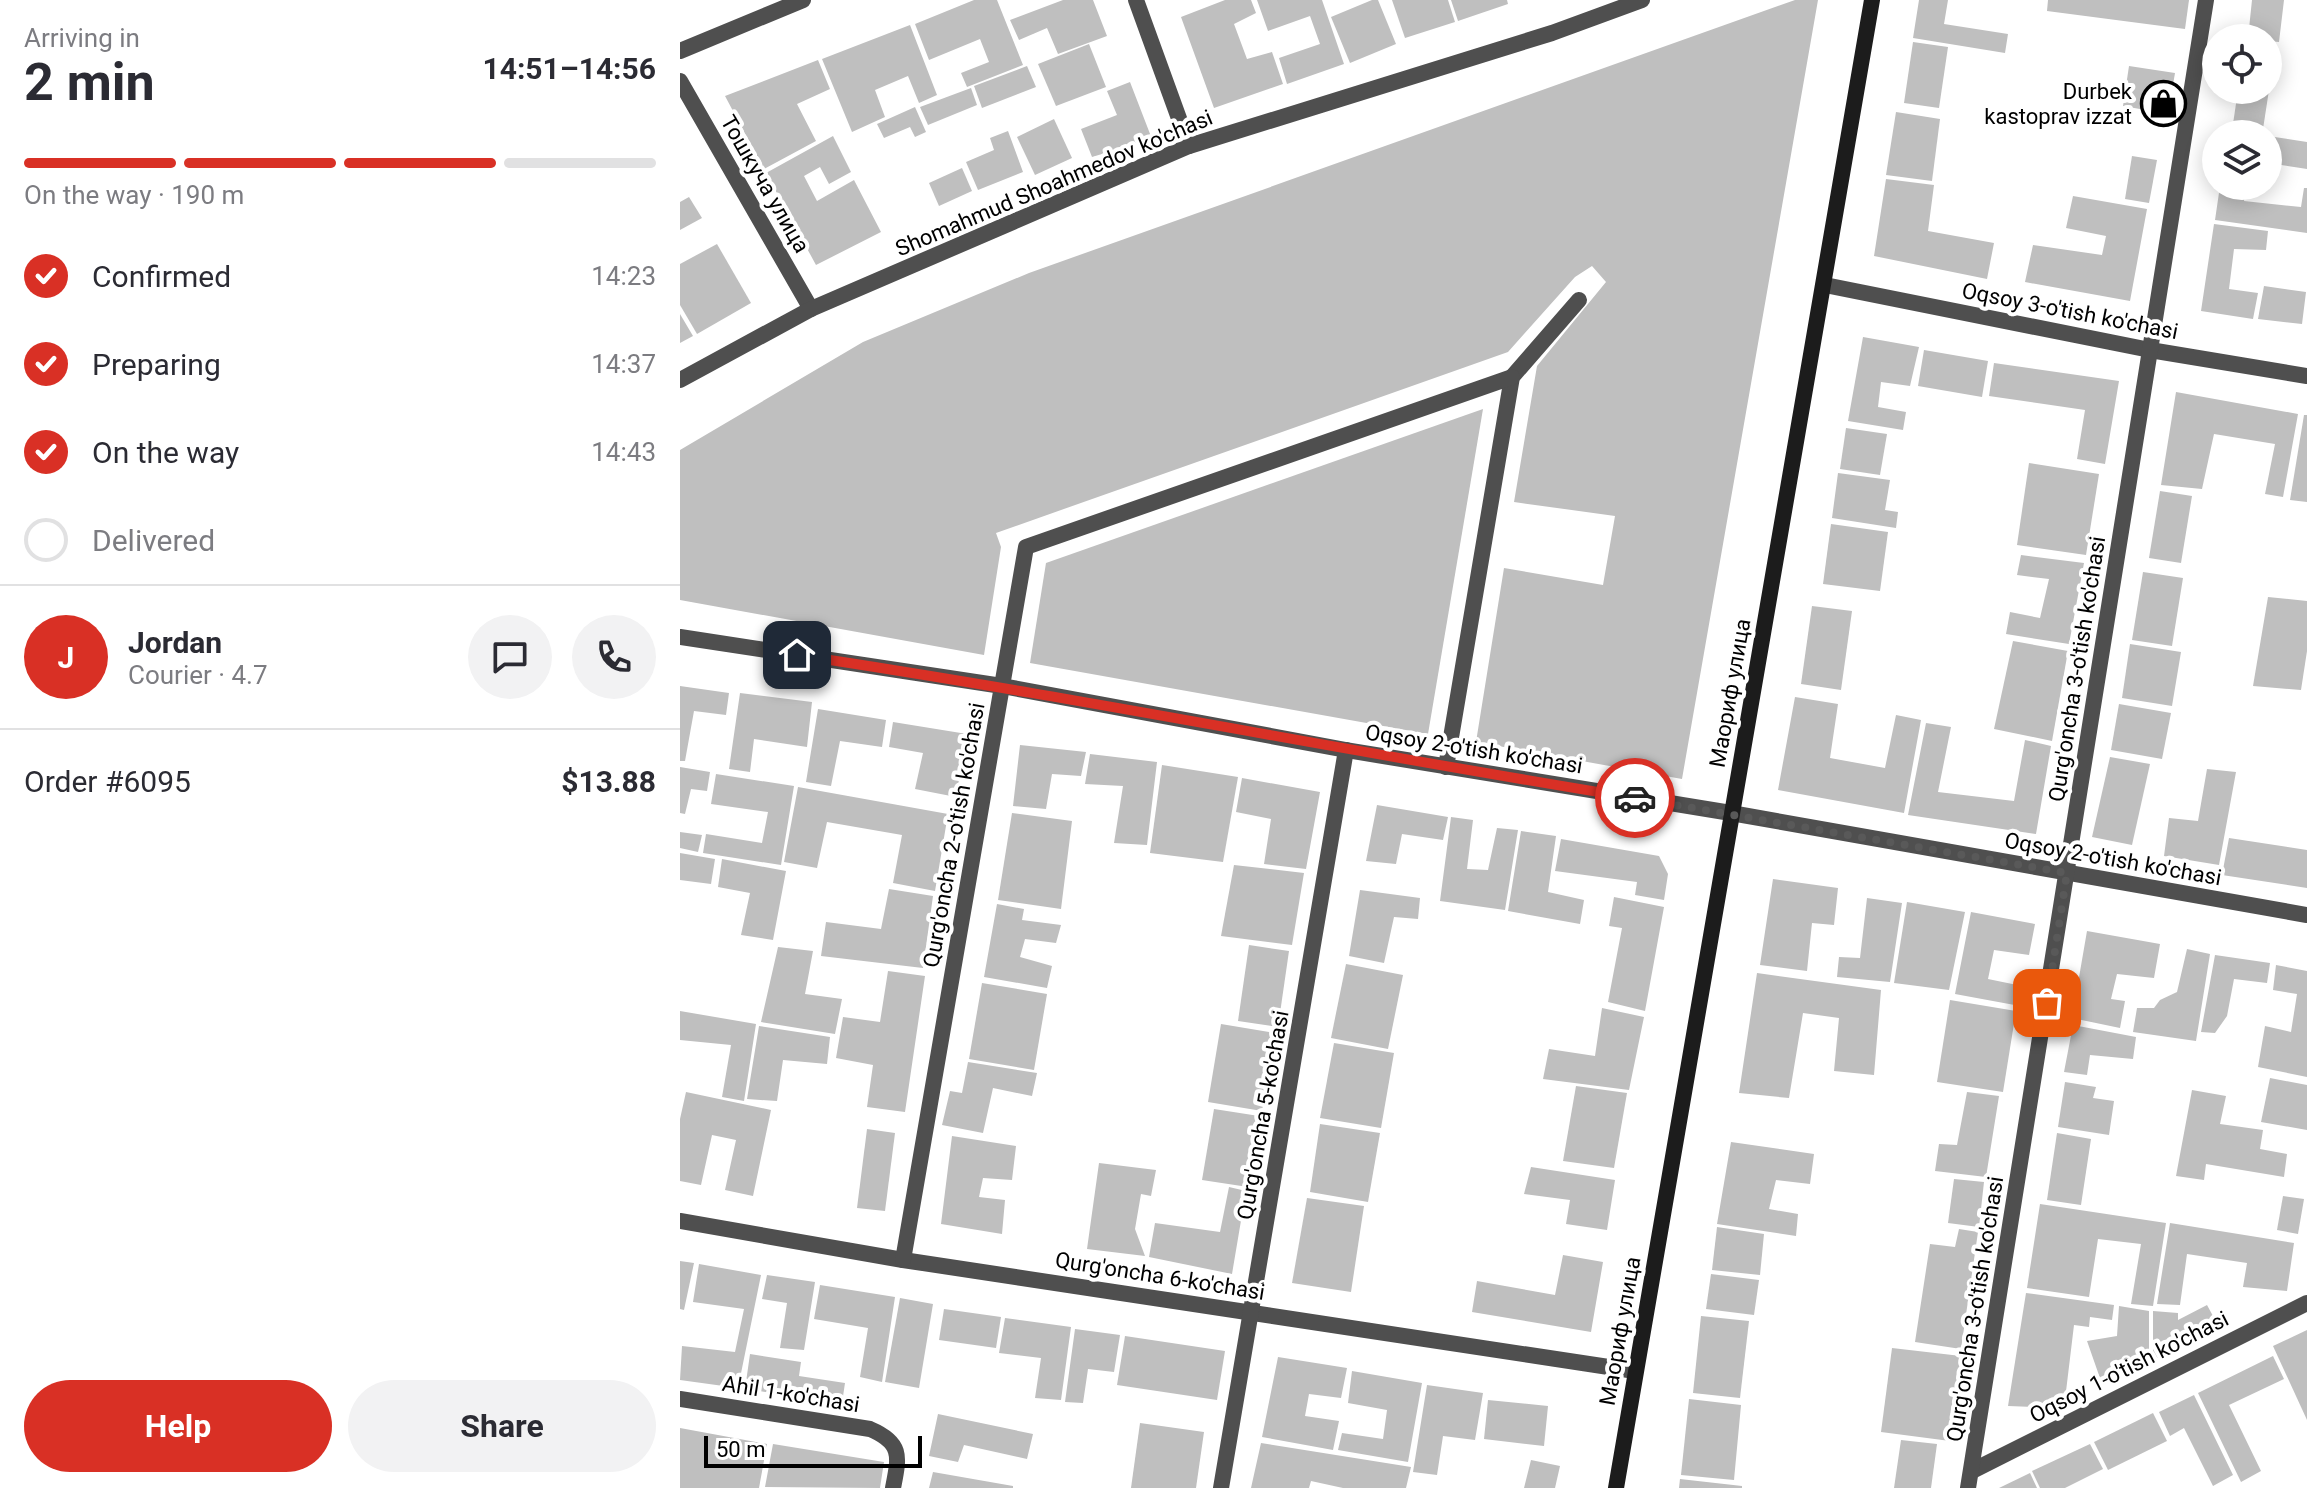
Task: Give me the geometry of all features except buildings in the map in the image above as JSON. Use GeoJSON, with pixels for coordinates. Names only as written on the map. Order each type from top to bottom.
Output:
{"type":"FeatureCollection","features":[{"type":"Feature","properties":{"kind":"street"},"geometry":{"type":"LineString","coordinates":[[680,51],[803,0]]}},
{"type":"Feature","properties":{"kind":"street"},"geometry":{"type":"LineString","coordinates":[[1136,0],[1189,146]]}},
{"type":"Feature","properties":{"kind":"street","name":"Shomahmud Shoahmedov ko'chasi"},"geometry":{"type":"LineString","coordinates":[[680,380],[811,309],[1189,146],[1552,33],[1642,0]]}},
{"type":"Feature","properties":{"kind":"street","name":"Маориф улица"},"geometry":{"type":"LineString","coordinates":[[1616,1488],[1872,0]]}},
{"type":"Feature","properties":{"kind":"street","name":"Qurg'oncha 3-o'tish ko'chasi"},"geometry":{"type":"LineString","coordinates":[[1968,1488],[2206,0]]}},
{"type":"Feature","properties":{"kind":"street","name":"Тошкуча улица"},"geometry":{"type":"LineString","coordinates":[[680,81],[811,309]]}},
{"type":"Feature","properties":{"kind":"street","name":"Oqsoy 3-o'tish ko'chasi"},"geometry":{"type":"LineString","coordinates":[[1825,285],[2150,350],[2307,376]]}},
{"type":"Feature","properties":{"kind":"street"},"geometry":{"type":"LineString","coordinates":[[1446,767],[1512,377],[1579,300]]}},
{"type":"Feature","properties":{"kind":"street","name":"Qurg'oncha 2-o'tish ko'chasi"},"geometry":{"type":"LineString","coordinates":[[903,1260],[1026,547],[1512,377]]}},
{"type":"Feature","properties":{"kind":"street","name":"Oqsoy 2-o'tish ko'chasi"},"geometry":{"type":"LineString","coordinates":[[680,637],[1002,686],[1346,750],[1731,813],[2307,915]]}},
{"type":"Feature","properties":{"kind":"street","name":"Qurg'oncha 5-ko'chasi"},"geometry":{"type":"LineString","coordinates":[[1221,1488],[1346,750]]}},
{"type":"Feature","properties":{"kind":"street","name":"Qurg'oncha 6-ko'chasi"},"geometry":{"type":"LineString","coordinates":[[680,1221],[903,1260],[1635,1371]]}},
{"type":"Feature","properties":{"kind":"street","name":"Oqsoy 1-o'tish ko'chasi"},"geometry":{"type":"LineString","coordinates":[[1972,1471],[2307,1303]]}},
{"type":"Feature","properties":{"kind":"street","name":"Ahil 1-ko'chasi"},"geometry":{"type":"LineString","coordinates":[[680,1399],[870,1429],[884,1435],[895,1445],[898,1459],[893,1488]]}},
{"type":"Feature","properties":{"kind":"way so far"},"geometry":{"type":"LineString","coordinates":[[1635,798],[2067,873],[2047,1003]]}},
{"type":"Feature","properties":{"kind":"place","name":"Durbek kastoprav izzat"},"geometry":{"type":"Point","coordinates":[2163,104]}},
{"type":"Feature","properties":{"kind":"route"},"geometry":{"type":"LineString","coordinates":[[797,655],[1002,686],[1346,750],[1635,798]]}}]}
